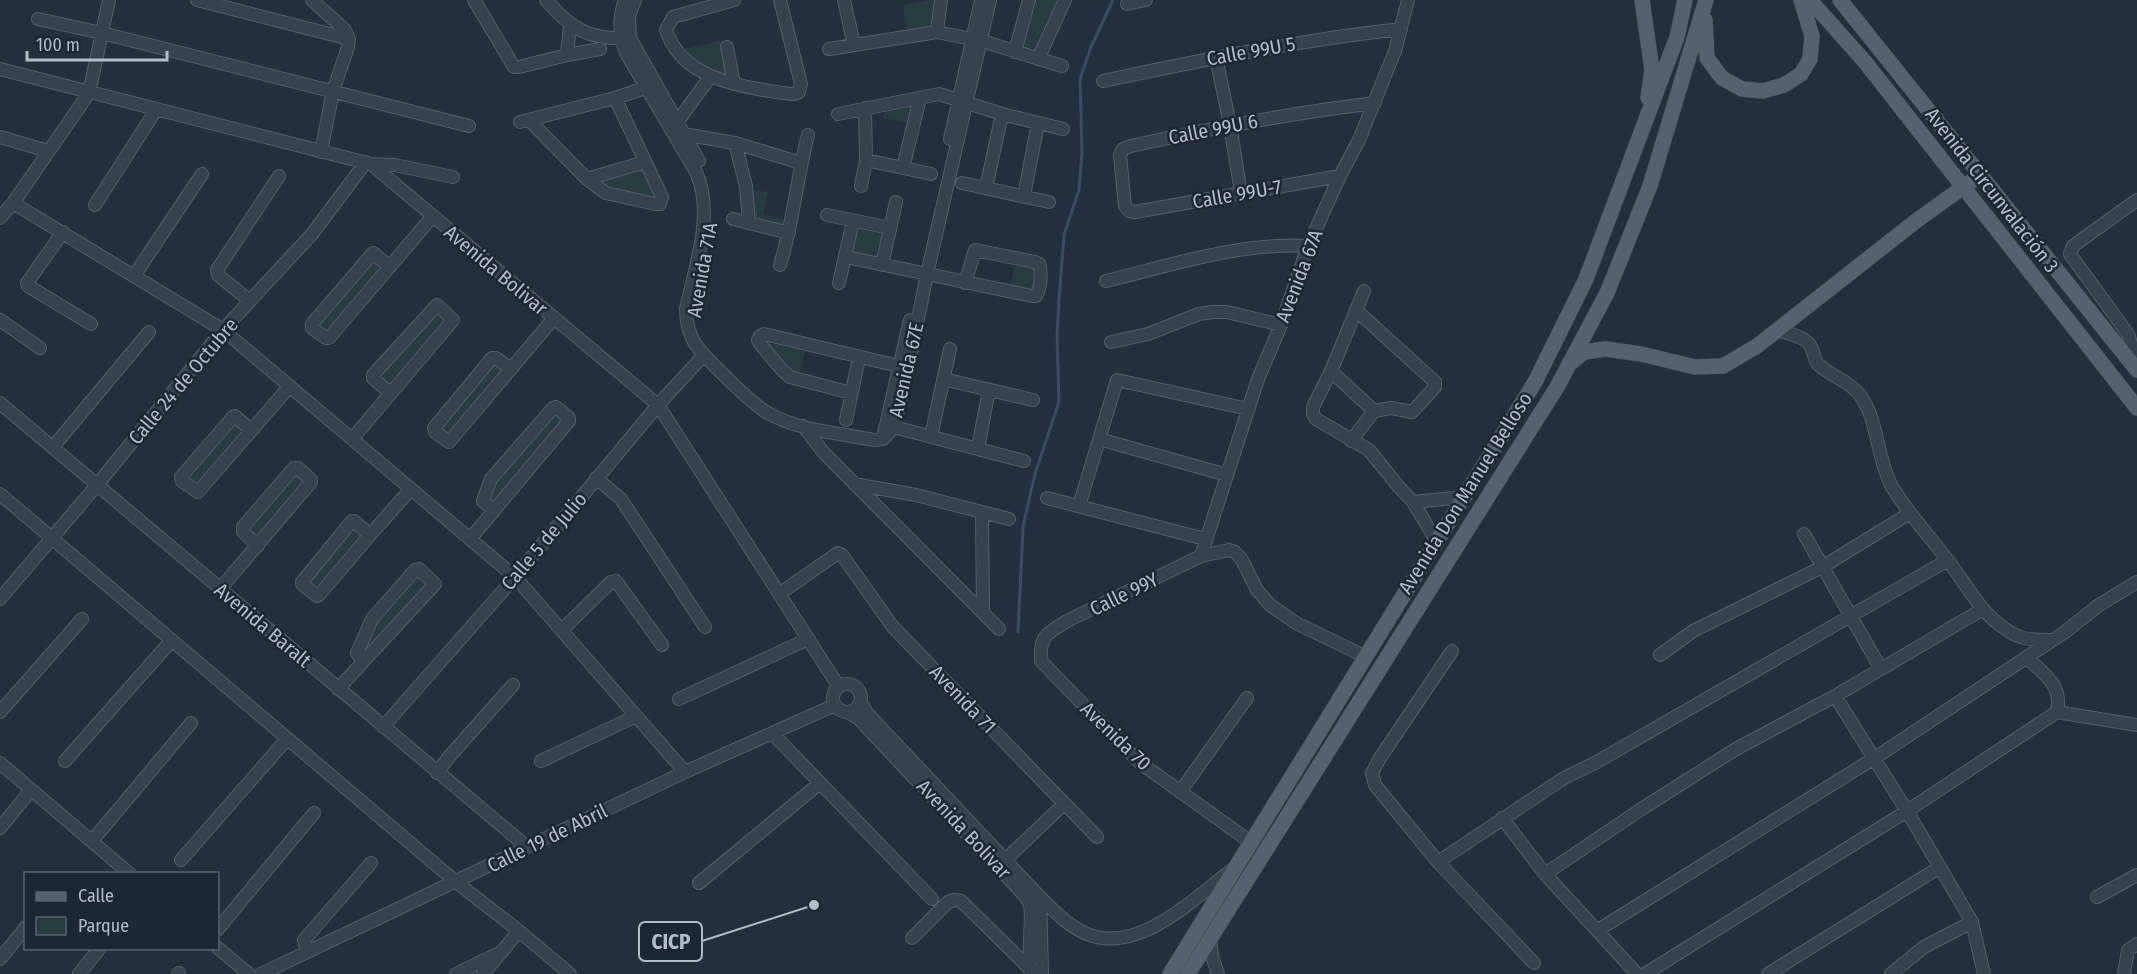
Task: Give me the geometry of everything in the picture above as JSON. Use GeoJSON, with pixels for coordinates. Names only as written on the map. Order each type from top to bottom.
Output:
{"type":"FeatureCollection","features":[{"type":"Feature","properties":{"kind":"main road"},"geometry":{"type":"LineString","coordinates":[[1642,0],[1652,70],[1643,129]]}},
{"type":"Feature","properties":{"kind":"main road","name":"Avenida Don Manuel Belloso"},"geometry":{"type":"LineString","coordinates":[[1170,974],[1535,382],[1586,279],[1677,37],[1685,0]]}},
{"type":"Feature","properties":{"kind":"main road"},"geometry":{"type":"LineString","coordinates":[[1706,2],[1707,58],[1722,78],[1742,89],[1762,91],[1784,85],[1801,74],[1810,59],[1812,36],[1801,0]]}},
{"type":"Feature","properties":{"kind":"main road","name":"Avenida Circunvalación 3"},"geometry":{"type":"LineString","coordinates":[[1810,0],[1865,62],[2137,408]]}},
{"type":"Feature","properties":{"kind":"main road","name":"Avenida Don Manuel Belloso"},"geometry":{"type":"LineString","coordinates":[[1188,974],[1570,363],[1607,293],[1650,186],[1706,2]]}},
{"type":"Feature","properties":{"kind":"main road","name":"Avenida Circunvalación 3"},"geometry":{"type":"LineString","coordinates":[[1844,3],[2137,370]]}},
{"type":"Feature","properties":{"kind":"main road"},"geometry":{"type":"LineString","coordinates":[[1570,363],[1584,352],[1605,349],[1641,354],[1695,367],[1723,366],[1757,346],[1916,221],[1980,175]]}},
{"type":"Feature","properties":{"kind":"street"},"geometry":{"type":"LineString","coordinates":[[0,218],[13,203],[89,93],[109,0]]}},
{"type":"Feature","properties":{"kind":"street"},"geometry":{"type":"LineString","coordinates":[[197,0],[349,39]]}},
{"type":"Feature","properties":{"kind":"street"},"geometry":{"type":"LineString","coordinates":[[312,0],[345,30],[349,39],[333,92],[321,152]]}},
{"type":"Feature","properties":{"kind":"street"},"geometry":{"type":"LineString","coordinates":[[474,0],[514,67],[600,50]]}},
{"type":"Feature","properties":{"kind":"street"},"geometry":{"type":"LineString","coordinates":[[546,0],[570,25],[599,37],[625,38]]}},
{"type":"Feature","properties":{"kind":"street","name":"Avenida 71A"},"geometry":{"type":"LineString","coordinates":[[625,0],[620,15],[626,53],[677,131],[704,192],[703,229],[686,309],[686,322],[693,340],[704,355]]}},
{"type":"Feature","properties":{"kind":"street","name":"Avenida 71A"},"geometry":{"type":"LineString","coordinates":[[625,38],[635,0]]}},
{"type":"Feature","properties":{"kind":"street"},"geometry":{"type":"LineString","coordinates":[[734,0],[678,14],[669,21],[666,30],[677,52],[710,77],[734,84],[790,94],[799,92],[801,84],[780,0]]}},
{"type":"Feature","properties":{"kind":"street"},"geometry":{"type":"LineString","coordinates":[[844,0],[854,45]]}},
{"type":"Feature","properties":{"kind":"street"},"geometry":{"type":"LineString","coordinates":[[937,32],[941,0]]}},
{"type":"Feature","properties":{"kind":"street","name":"Avenida 67E"},"geometry":{"type":"LineString","coordinates":[[977,40],[981,0]]}},
{"type":"Feature","properties":{"kind":"street","name":"Avenida 67E"},"geometry":{"type":"LineString","coordinates":[[803,426],[874,440],[883,439],[889,426],[977,40],[990,0]]}},
{"type":"Feature","properties":{"kind":"street"},"geometry":{"type":"LineString","coordinates":[[1015,52],[1029,0]]}},
{"type":"Feature","properties":{"kind":"street"},"geometry":{"type":"LineString","coordinates":[[1038,59],[1065,0]]}},
{"type":"Feature","properties":{"kind":"street"},"geometry":{"type":"LineString","coordinates":[[1127,4],[1146,0]]}},
{"type":"Feature","properties":{"kind":"street","name":"Avenida 67A"},"geometry":{"type":"LineString","coordinates":[[1201,556],[1258,379],[1281,325],[1308,246],[1375,103],[1395,51],[1408,0]]}},
{"type":"Feature","properties":{"kind":"street"},"geometry":{"type":"LineString","coordinates":[[38,20],[102,33],[469,126]]}},
{"type":"Feature","properties":{"kind":"street"},"geometry":{"type":"LineString","coordinates":[[567,55],[570,25]]}},
{"type":"Feature","properties":{"kind":"street","name":"Calle 99U 5"},"geometry":{"type":"LineString","coordinates":[[1103,81],[1216,57],[1401,28]]}},
{"type":"Feature","properties":{"kind":"street"},"geometry":{"type":"LineString","coordinates":[[830,49],[937,32],[977,40],[1062,66]]}},
{"type":"Feature","properties":{"kind":"street"},"geometry":{"type":"LineString","coordinates":[[727,47],[734,84]]}},
{"type":"Feature","properties":{"kind":"street"},"geometry":{"type":"LineString","coordinates":[[1216,57],[1230,124],[1240,193]]}},
{"type":"Feature","properties":{"kind":"street","name":"Avenida Bolivar"},"geometry":{"type":"LineString","coordinates":[[0,69],[369,163],[658,405],[839,687]]}},
{"type":"Feature","properties":{"kind":"street"},"geometry":{"type":"LineString","coordinates":[[710,77],[677,131],[735,143],[801,163]]}},
{"type":"Feature","properties":{"kind":"street"},"geometry":{"type":"LineString","coordinates":[[615,98],[662,197],[660,204],[613,196],[587,178],[524,121],[650,87]]}},
{"type":"Feature","properties":{"kind":"street"},"geometry":{"type":"LineString","coordinates":[[838,114],[939,94],[1002,114],[1063,129]]}},
{"type":"Feature","properties":{"kind":"street"},"geometry":{"type":"LineString","coordinates":[[903,168],[920,98]]}},
{"type":"Feature","properties":{"kind":"street","name":"Calle 99U 6"},"geometry":{"type":"LineString","coordinates":[[1135,212],[1129,211],[1125,206],[1120,168],[1122,149],[1230,124],[1375,103]]}},
{"type":"Feature","properties":{"kind":"street"},"geometry":{"type":"LineString","coordinates":[[861,186],[866,160],[865,108]]}},
{"type":"Feature","properties":{"kind":"street"},"geometry":{"type":"LineString","coordinates":[[96,205],[156,110]]}},
{"type":"Feature","properties":{"kind":"street"},"geometry":{"type":"LineString","coordinates":[[986,188],[1002,114]]}},
{"type":"Feature","properties":{"kind":"street"},"geometry":{"type":"LineString","coordinates":[[1024,196],[1038,123]]}},
{"type":"Feature","properties":{"kind":"street"},"geometry":{"type":"LineString","coordinates":[[780,265],[789,233],[808,135]]}},
{"type":"Feature","properties":{"kind":"street"},"geometry":{"type":"LineString","coordinates":[[0,137],[48,151]]}},
{"type":"Feature","properties":{"kind":"street"},"geometry":{"type":"LineString","coordinates":[[735,143],[746,186],[749,222]]}},
{"type":"Feature","properties":{"kind":"street"},"geometry":{"type":"LineString","coordinates":[[866,160],[931,174]]}},
{"type":"Feature","properties":{"kind":"street"},"geometry":{"type":"LineString","coordinates":[[587,178],[645,162]]}},
{"type":"Feature","properties":{"kind":"street"},"geometry":{"type":"LineString","coordinates":[[369,163],[395,165],[453,177]]}},
{"type":"Feature","properties":{"kind":"street","name":"Calle 24 de Octubre"},"geometry":{"type":"LineString","coordinates":[[0,599],[97,485],[223,330],[312,234],[369,163]]}},
{"type":"Feature","properties":{"kind":"street"},"geometry":{"type":"LineString","coordinates":[[134,276],[202,174]]}},
{"type":"Feature","properties":{"kind":"street"},"geometry":{"type":"LineString","coordinates":[[250,301],[218,275],[217,270],[279,176]]}},
{"type":"Feature","properties":{"kind":"street","name":"Calle 99U-7"},"geometry":{"type":"LineString","coordinates":[[1135,212],[1340,176]]}},
{"type":"Feature","properties":{"kind":"street"},"geometry":{"type":"LineString","coordinates":[[962,183],[1049,202]]}},
{"type":"Feature","properties":{"kind":"street"},"geometry":{"type":"LineString","coordinates":[[2137,200],[2073,246],[2070,254],[2132,332],[2137,362]]}},
{"type":"Feature","properties":{"kind":"street"},"geometry":{"type":"LineString","coordinates":[[882,265],[896,202]]}},
{"type":"Feature","properties":{"kind":"street"},"geometry":{"type":"LineString","coordinates":[[13,203],[223,330],[290,386],[515,577],[685,772]]}},
{"type":"Feature","properties":{"kind":"street"},"geometry":{"type":"LineString","coordinates":[[827,214],[890,228]]}},
{"type":"Feature","properties":{"kind":"street"},"geometry":{"type":"LineString","coordinates":[[390,267],[373,253],[312,324],[312,328],[329,338],[390,267],[432,217]]}},
{"type":"Feature","properties":{"kind":"street"},"geometry":{"type":"LineString","coordinates":[[733,219],[789,233]]}},
{"type":"Feature","properties":{"kind":"street"},"geometry":{"type":"LineString","coordinates":[[839,283],[853,220]]}},
{"type":"Feature","properties":{"kind":"street"},"geometry":{"type":"LineString","coordinates":[[63,232],[27,283],[28,286],[91,324]]}},
{"type":"Feature","properties":{"kind":"street"},"geometry":{"type":"LineString","coordinates":[[1106,281],[1234,251],[1275,246],[1308,246]]}},
{"type":"Feature","properties":{"kind":"street"},"geometry":{"type":"LineString","coordinates":[[846,257],[965,283],[1036,296],[1039,292],[1041,268],[1035,262],[979,249],[975,250],[965,283]]}},
{"type":"Feature","properties":{"kind":"street"},"geometry":{"type":"LineString","coordinates":[[1364,291],[1331,371],[1313,407],[1313,414],[1316,419],[1369,450],[1413,502],[1437,542]]}},
{"type":"Feature","properties":{"kind":"street"},"geometry":{"type":"LineString","coordinates":[[352,439],[453,320],[437,304],[373,375],[373,378],[390,393]]}},
{"type":"Feature","properties":{"kind":"street"},"geometry":{"type":"LineString","coordinates":[[1351,441],[1374,411],[1391,408],[1412,411],[1435,387],[1435,382],[1356,310]]}},
{"type":"Feature","properties":{"kind":"street"},"geometry":{"type":"LineString","coordinates":[[1111,342],[1140,336],[1199,314],[1213,312],[1227,312],[1281,325]]}},
{"type":"Feature","properties":{"kind":"street"},"geometry":{"type":"LineString","coordinates":[[511,369],[496,358],[492,358],[434,428],[435,432],[449,442],[511,369],[554,318]]}},
{"type":"Feature","properties":{"kind":"street"},"geometry":{"type":"LineString","coordinates":[[0,320],[40,348]]}},
{"type":"Feature","properties":{"kind":"street"},"geometry":{"type":"LineString","coordinates":[[1777,330],[1801,338],[1809,344],[1817,364],[1851,386],[1859,395],[1872,418],[1883,467],[1892,486],[1983,609],[1995,621],[2014,634],[2029,640],[2052,640]]}},
{"type":"Feature","properties":{"kind":"street"},"geometry":{"type":"LineString","coordinates":[[53,447],[149,332]]}},
{"type":"Feature","properties":{"kind":"street"},"geometry":{"type":"LineString","coordinates":[[851,393],[790,377],[758,340],[760,336],[764,334],[904,368]]}},
{"type":"Feature","properties":{"kind":"street"},"geometry":{"type":"LineString","coordinates":[[931,436],[950,349]]}},
{"type":"Feature","properties":{"kind":"street"},"geometry":{"type":"LineString","coordinates":[[704,355],[767,413],[803,426],[824,453],[854,484],[999,628]]}},
{"type":"Feature","properties":{"kind":"street","name":"Calle 5 de Julio"},"geometry":{"type":"LineString","coordinates":[[383,727],[515,577],[658,405],[704,355]]}},
{"type":"Feature","properties":{"kind":"street"},"geometry":{"type":"LineString","coordinates":[[846,420],[859,358]]}},
{"type":"Feature","properties":{"kind":"street"},"geometry":{"type":"LineString","coordinates":[[1331,371],[1374,411]]}},
{"type":"Feature","properties":{"kind":"street"},"geometry":{"type":"LineString","coordinates":[[943,379],[1033,400]]}},
{"type":"Feature","properties":{"kind":"street"},"geometry":{"type":"LineString","coordinates":[[1079,506],[1117,380],[1248,409]]}},
{"type":"Feature","properties":{"kind":"street"},"geometry":{"type":"LineString","coordinates":[[250,429],[236,416],[233,417],[181,477],[182,481],[198,492],[250,429],[290,386]]}},
{"type":"Feature","properties":{"kind":"street"},"geometry":{"type":"LineString","coordinates":[[978,448],[989,390]]}},
{"type":"Feature","properties":{"kind":"street","name":"Avenida Baralt"},"geometry":{"type":"LineString","coordinates":[[0,403],[527,847]]}},
{"type":"Feature","properties":{"kind":"street"},"geometry":{"type":"LineString","coordinates":[[470,539],[569,421],[569,418],[556,406],[492,479],[483,501],[493,510]]}},
{"type":"Feature","properties":{"kind":"street"},"geometry":{"type":"LineString","coordinates":[[889,426],[1024,461]]}},
{"type":"Feature","properties":{"kind":"street"},"geometry":{"type":"LineString","coordinates":[[1099,440],[1227,475]]}},
{"type":"Feature","properties":{"kind":"street"},"geometry":{"type":"LineString","coordinates":[[220,589],[258,546],[311,482],[298,468],[294,468],[243,527],[243,532],[258,546]]}},
{"type":"Feature","properties":{"kind":"street"},"geometry":{"type":"LineString","coordinates":[[596,478],[621,499],[705,627]]}},
{"type":"Feature","properties":{"kind":"street"},"geometry":{"type":"LineString","coordinates":[[854,484],[916,495],[1008,519]]}},
{"type":"Feature","properties":{"kind":"street"},"geometry":{"type":"LineString","coordinates":[[370,535],[352,521],[302,582],[302,585],[319,596],[411,489]]}},
{"type":"Feature","properties":{"kind":"street"},"geometry":{"type":"LineString","coordinates":[[0,494],[456,882],[570,974]]}},
{"type":"Feature","properties":{"kind":"street"},"geometry":{"type":"LineString","coordinates":[[1413,502],[1464,497]]}},
{"type":"Feature","properties":{"kind":"street"},"geometry":{"type":"LineString","coordinates":[[1047,498],[1205,539]]}},
{"type":"Feature","properties":{"kind":"street"},"geometry":{"type":"LineString","coordinates":[[982,513],[983,613]]}},
{"type":"Feature","properties":{"kind":"street"},"geometry":{"type":"LineString","coordinates":[[1660,654],[1693,632],[1824,566],[1910,513]]}},
{"type":"Feature","properties":{"kind":"street"},"geometry":{"type":"LineString","coordinates":[[1804,534],[1881,669]]}},
{"type":"Feature","properties":{"kind":"street","name":"Calle 99Y"},"geometry":{"type":"LineString","coordinates":[[1049,633],[1067,621],[1201,556],[1229,550],[1235,552],[1242,560],[1257,590],[1270,605],[1296,623],[1366,657]]}},
{"type":"Feature","properties":{"kind":"street","name":"Avenida 71"},"geometry":{"type":"LineString","coordinates":[[779,594],[840,553],[893,627],[1097,837]]}},
{"type":"Feature","properties":{"kind":"street"},"geometry":{"type":"LineString","coordinates":[[1438,862],[1564,778],[1595,763],[1948,560]]}},
{"type":"Feature","properties":{"kind":"street"},"geometry":{"type":"LineString","coordinates":[[338,689],[363,662],[435,584],[419,569],[415,570],[372,619],[357,653],[363,662]]}},
{"type":"Feature","properties":{"kind":"street"},"geometry":{"type":"LineString","coordinates":[[562,630],[611,582],[616,581],[662,645]]}},
{"type":"Feature","properties":{"kind":"street"},"geometry":{"type":"LineString","coordinates":[[1598,930],[1873,759],[2052,640],[2099,605],[2137,582]]}},
{"type":"Feature","properties":{"kind":"street"},"geometry":{"type":"LineString","coordinates":[[1545,874],[1736,749],[1835,696],[1983,609]]}},
{"type":"Feature","properties":{"kind":"street"},"geometry":{"type":"LineString","coordinates":[[0,712],[82,619]]}},
{"type":"Feature","properties":{"kind":"street","name":"Avenida 70"},"geometry":{"type":"LineString","coordinates":[[1049,633],[1040,645],[1041,660],[1139,762],[1252,843]]}},
{"type":"Feature","properties":{"kind":"street"},"geometry":{"type":"LineString","coordinates":[[679,699],[808,639]]}},
{"type":"Feature","properties":{"kind":"street"},"geometry":{"type":"LineString","coordinates":[[65,761],[172,640]]}},
{"type":"Feature","properties":{"kind":"street"},"geometry":{"type":"LineString","coordinates":[[1452,651],[1380,758],[1372,773],[1375,785],[1438,862],[1534,963]]}},
{"type":"Feature","properties":{"kind":"street"},"geometry":{"type":"LineString","coordinates":[[1645,974],[1907,811],[2057,712],[2060,701],[2056,686],[2026,657]]}},
{"type":"Feature","properties":{"kind":"street"},"geometry":{"type":"LineString","coordinates":[[860,702],[856,709],[848,712],[840,710],[835,705],[833,696],[839,687],[847,684],[854,686],[859,691],[860,702],[867,713],[1005,860],[1068,923],[1088,934],[1117,939],[1139,934],[1158,926],[1238,865]]}},
{"type":"Feature","properties":{"kind":"street"},"geometry":{"type":"LineString","coordinates":[[437,773],[513,685]]}},
{"type":"Feature","properties":{"kind":"street"},"geometry":{"type":"LineString","coordinates":[[1835,696],[1907,811],[1972,922],[1984,974]]}},
{"type":"Feature","properties":{"kind":"street"},"geometry":{"type":"LineString","coordinates":[[1180,792],[1247,698]]}},
{"type":"Feature","properties":{"kind":"street","name":"Calle 19 de Abril"},"geometry":{"type":"LineString","coordinates":[[261,974],[685,772],[835,705]]}},
{"type":"Feature","properties":{"kind":"street","name":"Avenida Bolivar"},"geometry":{"type":"LineString","coordinates":[[848,712],[859,719],[1025,896],[1030,904],[1031,913],[1032,972]]}},
{"type":"Feature","properties":{"kind":"street"},"geometry":{"type":"LineString","coordinates":[[2057,712],[2137,725]]}},
{"type":"Feature","properties":{"kind":"street"},"geometry":{"type":"LineString","coordinates":[[542,761],[636,716]]}},
{"type":"Feature","properties":{"kind":"street"},"geometry":{"type":"LineString","coordinates":[[92,841],[191,723]]}},
{"type":"Feature","properties":{"kind":"street"},"geometry":{"type":"LineString","coordinates":[[772,733],[932,899]]}},
{"type":"Feature","properties":{"kind":"street"},"geometry":{"type":"LineString","coordinates":[[181,860],[287,739]]}},
{"type":"Feature","properties":{"kind":"street"},"geometry":{"type":"LineString","coordinates":[[0,763],[129,872]]}},
{"type":"Feature","properties":{"kind":"street"},"geometry":{"type":"LineString","coordinates":[[699,883],[820,783]]}},
{"type":"Feature","properties":{"kind":"street"},"geometry":{"type":"LineString","coordinates":[[0,828],[31,790]]}},
{"type":"Feature","properties":{"kind":"street"},"geometry":{"type":"LineString","coordinates":[[1005,860],[1064,804]]}},
{"type":"Feature","properties":{"kind":"street"},"geometry":{"type":"LineString","coordinates":[[219,929],[314,813]]}},
{"type":"Feature","properties":{"kind":"street"},"geometry":{"type":"LineString","coordinates":[[1502,818],[1545,874],[1637,974]]}},
{"type":"Feature","properties":{"kind":"street"},"geometry":{"type":"LineString","coordinates":[[307,952],[304,940],[370,863]]}},
{"type":"Feature","properties":{"kind":"street"},"geometry":{"type":"LineString","coordinates":[[1768,974],[1940,867]]}},
{"type":"Feature","properties":{"kind":"street"},"geometry":{"type":"LineString","coordinates":[[2097,897],[2137,875]]}},
{"type":"Feature","properties":{"kind":"street"},"geometry":{"type":"LineString","coordinates":[[1040,897],[1042,974]]}},
{"type":"Feature","properties":{"kind":"street"},"geometry":{"type":"LineString","coordinates":[[912,938],[948,902],[961,901],[1032,972]]}},
{"type":"Feature","properties":{"kind":"street"},"geometry":{"type":"LineString","coordinates":[[1891,974],[1924,947],[1972,922]]}},
{"type":"Feature","properties":{"kind":"street"},"geometry":{"type":"LineString","coordinates":[[0,958],[24,929]]}},
{"type":"Feature","properties":{"kind":"street"},"geometry":{"type":"LineString","coordinates":[[483,974],[519,931]]}},
{"type":"Feature","properties":{"kind":"street"},"geometry":{"type":"LineString","coordinates":[[1210,938],[1212,956],[1218,974]]}},
{"type":"Feature","properties":{"kind":"street"},"geometry":{"type":"LineString","coordinates":[[2124,974],[2128,950],[2137,944]]}},
{"type":"Feature","properties":{"kind":"street"},"geometry":{"type":"LineString","coordinates":[[219,949],[249,974]]}},
{"type":"Feature","properties":{"kind":"street"},"geometry":{"type":"LineString","coordinates":[[79,974],[98,950]]}},
{"type":"Feature","properties":{"kind":"street"},"geometry":{"type":"LineString","coordinates":[[456,974],[503,951]]}},
{"type":"Feature","properties":{"kind":"green space"},"geometry":{"type":"Polygon","coordinates":[[[937,0],[931,27],[907,31],[903,5],[937,0]]]}},
{"type":"Feature","properties":{"kind":"green space"},"geometry":{"type":"Polygon","coordinates":[[[1033,0],[1060,0],[1035,53],[1020,48],[1033,0]]]}},
{"type":"Feature","properties":{"kind":"green space"},"geometry":{"type":"Polygon","coordinates":[[[722,40],[730,80],[716,78],[682,50],[722,40]]]}},
{"type":"Feature","properties":{"kind":"green space"},"geometry":{"type":"Polygon","coordinates":[[[915,102],[909,123],[883,118],[885,108],[915,102]]]}},
{"type":"Feature","properties":{"kind":"green space"},"geometry":{"type":"Polygon","coordinates":[[[641,165],[657,201],[609,189],[597,179],[641,165]]]}},
{"type":"Feature","properties":{"kind":"green space"},"geometry":{"type":"Polygon","coordinates":[[[752,190],[768,192],[763,214],[786,220],[784,226],[753,218],[752,190]]]}},
{"type":"Feature","properties":{"kind":"green space"},"geometry":{"type":"Polygon","coordinates":[[[856,225],[884,232],[878,259],[850,253],[856,225]]]}},
{"type":"Feature","properties":{"kind":"green space"},"geometry":{"type":"Polygon","coordinates":[[[374,258],[385,268],[327,334],[317,325],[374,258]]]}},
{"type":"Feature","properties":{"kind":"green space"},"geometry":{"type":"Polygon","coordinates":[[[1016,263],[1037,265],[1034,291],[1009,288],[1016,263]]]}},
{"type":"Feature","properties":{"kind":"green space"},"geometry":{"type":"Polygon","coordinates":[[[437,311],[447,320],[390,387],[378,376],[437,311]]]}},
{"type":"Feature","properties":{"kind":"green space"},"geometry":{"type":"Polygon","coordinates":[[[769,343],[805,351],[799,376],[785,370],[768,347],[769,343]]]}},
{"type":"Feature","properties":{"kind":"green space"},"geometry":{"type":"Polygon","coordinates":[[[495,362],[505,371],[448,437],[438,430],[495,362]]]}},
{"type":"Feature","properties":{"kind":"green space"},"geometry":{"type":"Polygon","coordinates":[[[553,411],[564,422],[494,504],[486,498],[491,483],[553,411]]]}},
{"type":"Feature","properties":{"kind":"green space"},"geometry":{"type":"Polygon","coordinates":[[[235,419],[245,430],[196,487],[185,479],[235,419]]]}},
{"type":"Feature","properties":{"kind":"green space"},"geometry":{"type":"Polygon","coordinates":[[[297,472],[307,481],[258,540],[246,530],[297,472]]]}},
{"type":"Feature","properties":{"kind":"green space"},"geometry":{"type":"Polygon","coordinates":[[[354,526],[366,535],[318,591],[307,582],[354,526]]]}},
{"type":"Feature","properties":{"kind":"green space"},"geometry":{"type":"Polygon","coordinates":[[[418,574],[430,584],[365,655],[362,652],[375,625],[418,574]]]}},
{"type":"Feature","properties":{"kind":"waterway"},"geometry":{"type":"LineString","coordinates":[[1018,632],[1023,527],[1035,474],[1059,402],[1057,337],[1064,235],[1079,190],[1082,152],[1080,79],[1091,47],[1113,0]]}},
{"type":"Feature","properties":{"kind":"place","name":"CICP"},"geometry":{"type":"Point","coordinates":[814,905]}}]}
